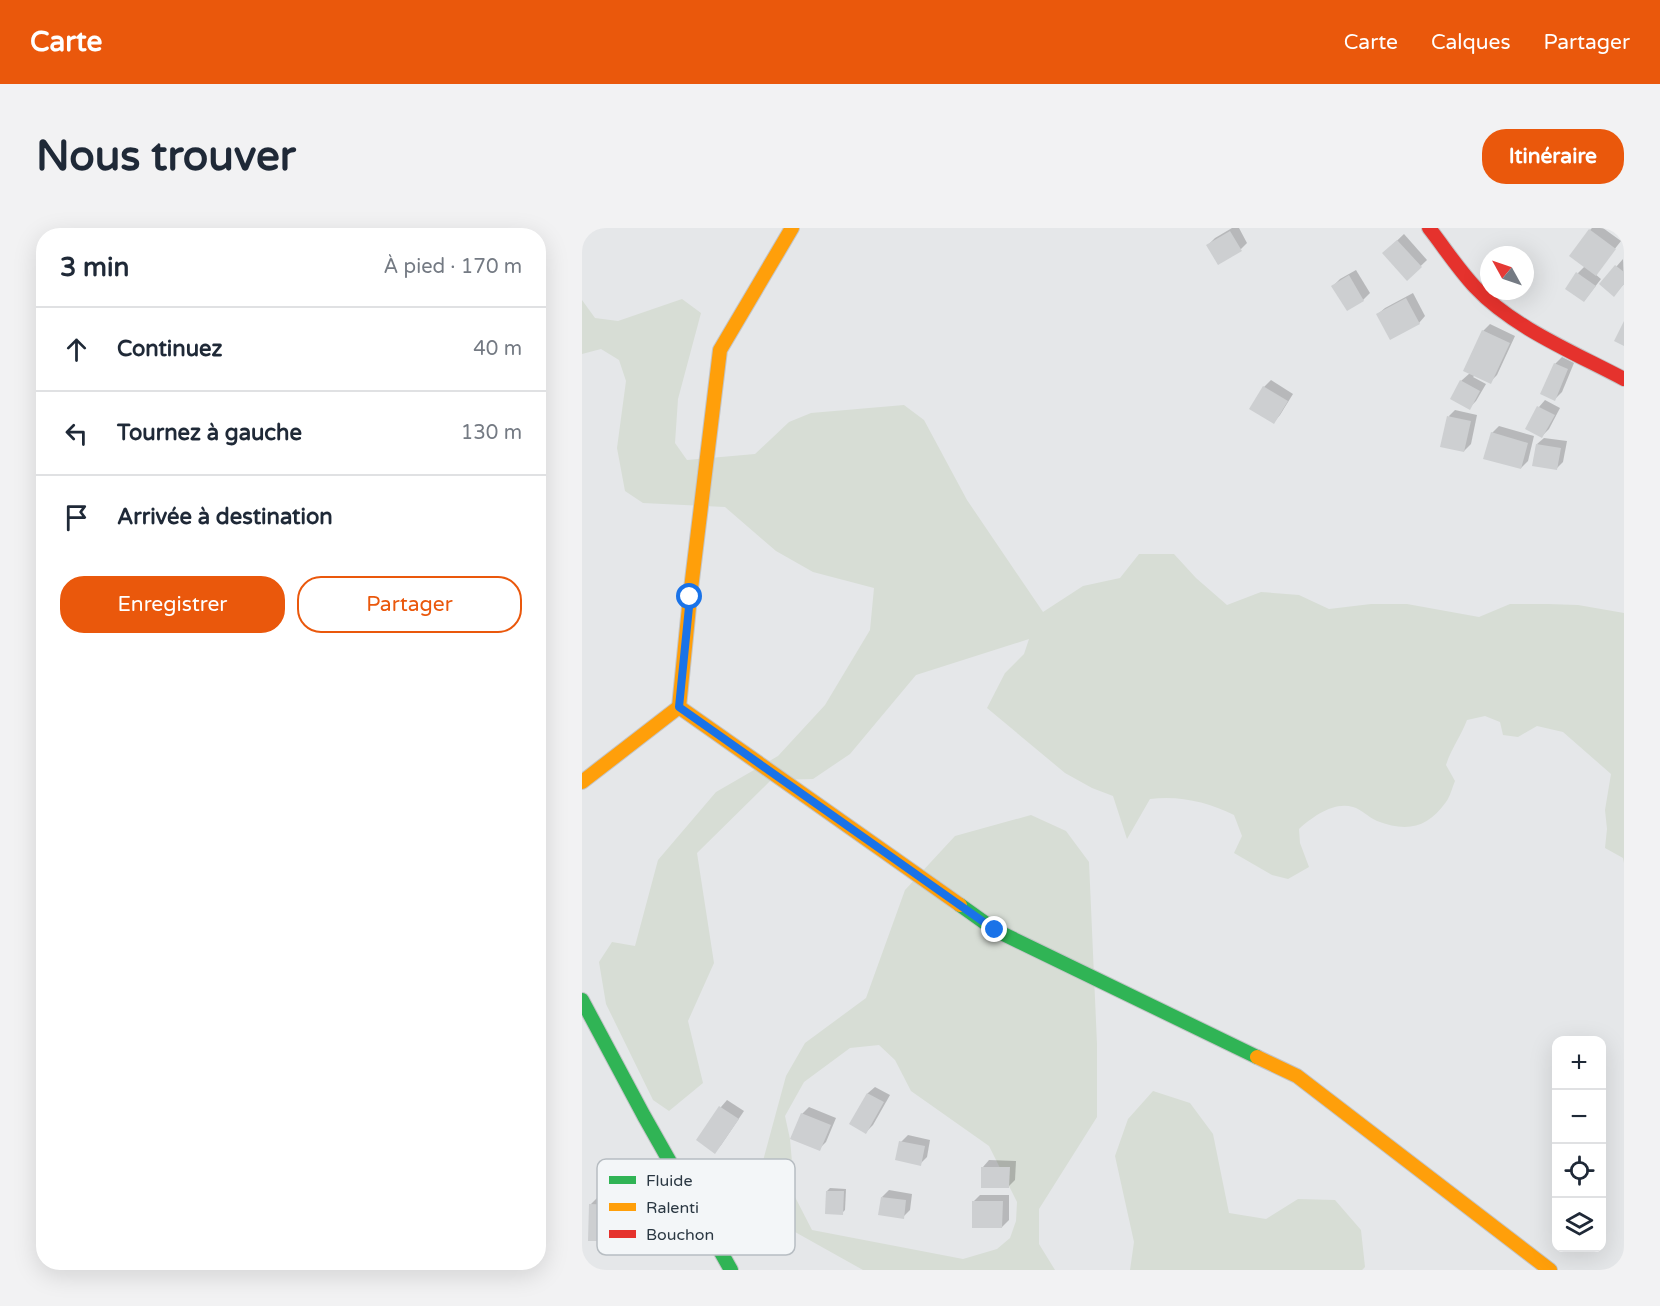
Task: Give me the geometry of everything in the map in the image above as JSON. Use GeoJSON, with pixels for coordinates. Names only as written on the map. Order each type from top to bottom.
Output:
{"type":"FeatureCollection","features":[{"type":"Feature","properties":{"kind":"street"},"geometry":{"type":"LineString","coordinates":[[582,782],[679,707],[691,585],[720,350],[792,228]]}},
{"type":"Feature","properties":{"kind":"street"},"geometry":{"type":"LineString","coordinates":[[1429,228],[1475,288],[1507,315],[1624,379]]}},
{"type":"Feature","properties":{"kind":"street"},"geometry":{"type":"LineString","coordinates":[[679,707],[995,930],[1297,1076],[1550,1270]]}},
{"type":"Feature","properties":{"kind":"street"},"geometry":{"type":"LineString","coordinates":[[582,1000],[668,1159]]}},
{"type":"Feature","properties":{"kind":"street"},"geometry":{"type":"LineString","coordinates":[[723,1255],[731,1270]]}},
{"type":"Feature","properties":{"kind":"shaded area"},"geometry":{"type":"Polygon","coordinates":[[[682,299],[701,313],[678,399],[675,443],[687,460],[755,454],[789,422],[811,413],[904,405],[924,420],[967,500],[1043,612],[1083,586],[1120,578],[1139,554],[1174,554],[1196,578],[1227,605],[1261,592],[1299,595],[1329,609],[1371,604],[1407,604],[1479,617],[1510,604],[1548,604],[1578,605],[1624,613],[1624,863],[1623,858],[1605,848],[1607,829],[1605,810],[1611,774],[1563,732],[1537,726],[1518,737],[1503,735],[1500,722],[1485,716],[1467,720],[1446,765],[1455,781],[1447,800],[1431,818],[1415,826],[1397,826],[1377,821],[1353,807],[1331,808],[1317,815],[1299,829],[1300,843],[1309,867],[1288,879],[1272,875],[1234,853],[1242,836],[1234,815],[1204,803],[1172,798],[1150,799],[1127,839],[1113,796],[1092,788],[1065,773],[987,708],[1005,673],[1024,654],[1029,639],[916,675],[850,754],[813,779],[771,780],[697,853],[714,963],[688,1021],[703,1083],[669,1111],[653,1100],[606,1004],[599,962],[612,942],[635,946],[658,860],[716,792],[778,756],[825,705],[870,630],[874,588],[813,572],[776,551],[725,507],[643,503],[625,491],[617,448],[626,381],[619,360],[601,349],[582,354],[582,300],[595,318],[618,321],[682,299]]]}},
{"type":"Feature","properties":{"kind":"shaded area"},"geometry":{"type":"Polygon","coordinates":[[[1031,815],[1066,831],[1089,862],[1097,1044],[1097,1117],[1039,1209],[1039,1244],[1055,1270],[863,1270],[795,1232],[795,1197],[812,1230],[963,1259],[997,1249],[1010,1238],[1016,1221],[1017,1202],[989,1146],[911,1091],[895,1060],[879,1045],[850,1048],[804,1082],[785,1116],[792,1159],[764,1159],[786,1076],[805,1043],[866,998],[905,890],[955,836],[1031,815]]]}},
{"type":"Feature","properties":{"kind":"shaded area"},"geometry":{"type":"Polygon","coordinates":[[[1153,1091],[1190,1103],[1213,1134],[1229,1213],[1266,1219],[1298,1199],[1335,1200],[1361,1230],[1365,1267],[1362,1270],[1130,1270],[1134,1242],[1115,1156],[1128,1119],[1153,1091]]]}},
{"type":"Feature","properties":{"kind":"building"},"geometry":{"type":"Polygon","coordinates":[[[1589,229],[1616,249],[1596,276],[1569,256],[1589,229]]]}},
{"type":"Feature","properties":{"kind":"building"},"geometry":{"type":"Polygon","coordinates":[[[1230,231],[1242,251],[1218,265],[1206,245],[1230,231]]]}},
{"type":"Feature","properties":{"kind":"building"},"geometry":{"type":"Polygon","coordinates":[[[1397,240],[1422,267],[1407,281],[1382,253],[1397,240]]]}},
{"type":"Feature","properties":{"kind":"building"},"geometry":{"type":"Polygon","coordinates":[[[1615,265],[1624,272],[1624,284],[1614,297],[1599,284],[1615,265]]]}},
{"type":"Feature","properties":{"kind":"building"},"geometry":{"type":"Polygon","coordinates":[[[1576,272],[1596,286],[1584,302],[1565,289],[1576,272]]]}},
{"type":"Feature","properties":{"kind":"building"},"geometry":{"type":"Polygon","coordinates":[[[1349,275],[1364,301],[1347,311],[1331,286],[1349,275]]]}},
{"type":"Feature","properties":{"kind":"building"},"geometry":{"type":"Polygon","coordinates":[[[1406,298],[1420,324],[1390,340],[1376,314],[1406,298]]]}},
{"type":"Feature","properties":{"kind":"building"},"geometry":{"type":"Polygon","coordinates":[[[1624,321],[1624,346],[1614,341],[1624,321]]]}},
{"type":"Feature","properties":{"kind":"building"},"geometry":{"type":"Polygon","coordinates":[[[1482,330],[1510,343],[1491,384],[1463,371],[1482,330]]]}},
{"type":"Feature","properties":{"kind":"building"},"geometry":{"type":"Polygon","coordinates":[[[1554,363],[1568,369],[1555,401],[1540,394],[1554,363]]]}},
{"type":"Feature","properties":{"kind":"building"},"geometry":{"type":"Polygon","coordinates":[[[1460,380],[1480,391],[1470,410],[1450,399],[1460,380]]]}},
{"type":"Feature","properties":{"kind":"building"},"geometry":{"type":"Polygon","coordinates":[[[1263,386],[1288,401],[1274,424],[1249,409],[1263,386]]]}},
{"type":"Feature","properties":{"kind":"building"},"geometry":{"type":"Polygon","coordinates":[[[1537,406],[1555,415],[1542,438],[1525,429],[1537,406]]]}},
{"type":"Feature","properties":{"kind":"building"},"geometry":{"type":"Polygon","coordinates":[[[1447,416],[1471,421],[1464,452],[1440,447],[1447,416]]]}},
{"type":"Feature","properties":{"kind":"building"},"geometry":{"type":"Polygon","coordinates":[[[1491,432],[1528,443],[1521,469],[1483,459],[1491,432]]]}},
{"type":"Feature","properties":{"kind":"building"},"geometry":{"type":"Polygon","coordinates":[[[1536,444],[1561,448],[1557,470],[1532,466],[1536,444]]]}},
{"type":"Feature","properties":{"kind":"building"},"geometry":{"type":"Polygon","coordinates":[[[867,1093],[884,1102],[866,1134],[849,1124],[867,1093]]]}},
{"type":"Feature","properties":{"kind":"building"},"geometry":{"type":"Polygon","coordinates":[[[719,1106],[739,1119],[715,1154],[696,1140],[719,1106]]]}},
{"type":"Feature","properties":{"kind":"building"},"geometry":{"type":"Polygon","coordinates":[[[801,1113],[831,1125],[820,1151],[790,1139],[801,1113]]]}},
{"type":"Feature","properties":{"kind":"building"},"geometry":{"type":"Polygon","coordinates":[[[899,1141],[925,1146],[921,1166],[895,1160],[899,1141]]]}},
{"type":"Feature","properties":{"kind":"building"},"geometry":{"type":"Polygon","coordinates":[[[981,1167],[1010,1167],[1009,1188],[981,1188],[981,1167]]]}},
{"type":"Feature","properties":{"kind":"building"},"geometry":{"type":"Polygon","coordinates":[[[826,1191],[844,1191],[843,1215],[825,1214],[826,1191]]]}},
{"type":"Feature","properties":{"kind":"building"},"geometry":{"type":"Polygon","coordinates":[[[881,1197],[906,1200],[904,1219],[878,1215],[881,1197]]]}},
{"type":"Feature","properties":{"kind":"building"},"geometry":{"type":"Polygon","coordinates":[[[972,1201],[1003,1201],[1002,1228],[972,1228],[972,1201]]]}},
{"type":"Feature","properties":{"kind":"building"},"geometry":{"type":"Polygon","coordinates":[[[589,1204],[597,1204],[597,1241],[588,1241],[589,1204]]]}},
{"type":"Feature","properties":{"kind":"traffic: fast"},"geometry":{"type":"LineString","coordinates":[[960,905],[995,930],[1257,1057]]}},
{"type":"Feature","properties":{"kind":"traffic: fast"},"geometry":{"type":"LineString","coordinates":[[582,1000],[668,1159]]}},
{"type":"Feature","properties":{"kind":"traffic: fast"},"geometry":{"type":"LineString","coordinates":[[723,1255],[731,1270]]}},
{"type":"Feature","properties":{"kind":"traffic: slow"},"geometry":{"type":"LineString","coordinates":[[679,707],[720,350],[792,228]]}},
{"type":"Feature","properties":{"kind":"traffic: slow"},"geometry":{"type":"LineString","coordinates":[[582,782],[679,707],[960,905]]}},
{"type":"Feature","properties":{"kind":"traffic: slow"},"geometry":{"type":"LineString","coordinates":[[1257,1057],[1297,1076],[1550,1270]]}},
{"type":"Feature","properties":{"kind":"traffic: jam"},"geometry":{"type":"LineString","coordinates":[[1429,228],[1475,287],[1507,315],[1545,338],[1624,379]]}},
{"type":"Feature","properties":{"kind":"route"},"geometry":{"type":"LineString","coordinates":[[690,597],[679,707],[995,930]]}}]}
